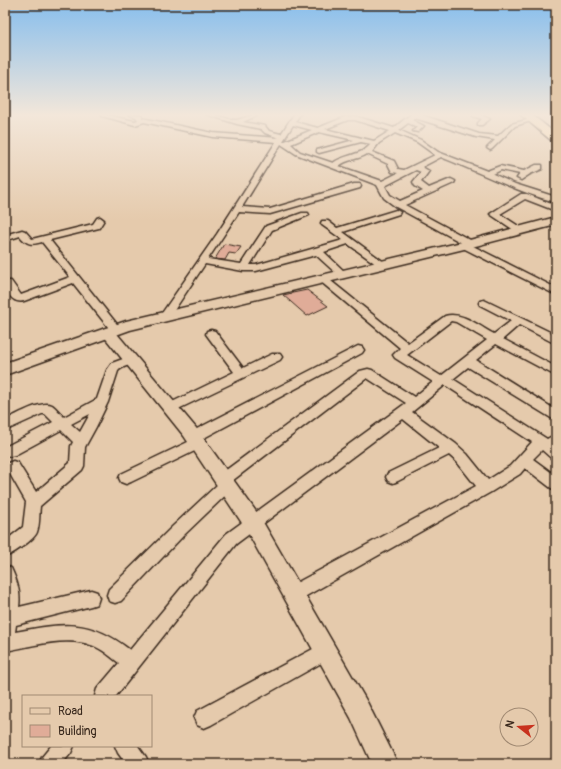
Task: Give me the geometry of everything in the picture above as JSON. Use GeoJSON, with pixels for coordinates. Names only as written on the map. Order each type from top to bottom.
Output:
{"type":"FeatureCollection","features":[{"type":"Feature","properties":{"kind":"main road"},"geometry":{"type":"LineString","coordinates":[[5,369],[112,331],[165,316],[468,245],[556,221]]}},
{"type":"Feature","properties":{"kind":"street"},"geometry":{"type":"LineString","coordinates":[[165,316],[276,150]]}},
{"type":"Feature","properties":{"kind":"street"},"geometry":{"type":"LineString","coordinates":[[294,150],[300,154],[381,185],[387,196],[397,208],[414,215],[556,292]]}},
{"type":"Feature","properties":{"kind":"street"},"geometry":{"type":"LineString","coordinates":[[300,154],[309,150],[330,154],[334,153]]}},
{"type":"Feature","properties":{"kind":"street"},"geometry":{"type":"LineString","coordinates":[[319,151],[323,150]]}},
{"type":"Feature","properties":{"kind":"street"},"geometry":{"type":"LineString","coordinates":[[334,166],[342,160],[360,156],[370,150]]}},
{"type":"Feature","properties":{"kind":"street"},"geometry":{"type":"LineString","coordinates":[[432,150],[440,155],[488,173],[512,186],[556,200]]}},
{"type":"Feature","properties":{"kind":"street"},"geometry":{"type":"LineString","coordinates":[[367,152],[391,163],[395,170],[404,174]]}},
{"type":"Feature","properties":{"kind":"street"},"geometry":{"type":"LineString","coordinates":[[381,185],[440,155]]}},
{"type":"Feature","properties":{"kind":"street"},"geometry":{"type":"LineString","coordinates":[[416,167],[424,171],[417,182],[428,191]]}},
{"type":"Feature","properties":{"kind":"street"},"geometry":{"type":"LineString","coordinates":[[507,183],[518,180],[525,173],[539,167]]}},
{"type":"Feature","properties":{"kind":"street"},"geometry":{"type":"LineString","coordinates":[[488,173],[500,168],[525,173]]}},
{"type":"Feature","properties":{"kind":"street"},"geometry":{"type":"LineString","coordinates":[[336,231],[397,208],[428,191],[451,181]]}},
{"type":"Feature","properties":{"kind":"street"},"geometry":{"type":"LineString","coordinates":[[236,209],[270,212],[357,186]]}},
{"type":"Feature","properties":{"kind":"street"},"geometry":{"type":"LineString","coordinates":[[520,231],[494,214],[524,196],[556,209]]}},
{"type":"Feature","properties":{"kind":"street"},"geometry":{"type":"LineString","coordinates":[[243,268],[269,228],[305,215]]}},
{"type":"Feature","properties":{"kind":"street"},"geometry":{"type":"LineString","coordinates":[[5,238],[22,233],[28,241],[44,239],[96,226],[100,220]]}},
{"type":"Feature","properties":{"kind":"street"},"geometry":{"type":"LineString","coordinates":[[324,223],[383,265]]}},
{"type":"Feature","properties":{"kind":"street"},"geometry":{"type":"LineString","coordinates":[[44,239],[76,278],[75,279],[112,331],[130,360],[196,440],[253,523],[359,710],[385,764]]}},
{"type":"Feature","properties":{"kind":"street"},"geometry":{"type":"LineString","coordinates":[[202,261],[243,268],[256,268],[349,241]]}},
{"type":"Feature","properties":{"kind":"street"},"geometry":{"type":"LineString","coordinates":[[317,251],[342,274]]}},
{"type":"Feature","properties":{"kind":"street"},"geometry":{"type":"LineString","coordinates":[[8,283],[16,297],[20,300],[75,279]]}},
{"type":"Feature","properties":{"kind":"street"},"geometry":{"type":"LineString","coordinates":[[323,279],[408,348]]}},
{"type":"Feature","properties":{"kind":"street"},"geometry":{"type":"LineString","coordinates":[[484,303],[556,340]]}},
{"type":"Feature","properties":{"kind":"street"},"geometry":{"type":"LineString","coordinates":[[556,372],[452,318],[400,354],[401,357],[547,442],[556,454]]}},
{"type":"Feature","properties":{"kind":"street"},"geometry":{"type":"LineString","coordinates":[[105,695],[231,539],[415,403],[518,321]]}},
{"type":"Feature","properties":{"kind":"street"},"geometry":{"type":"LineString","coordinates":[[211,334],[242,374]]}},
{"type":"Feature","properties":{"kind":"street"},"geometry":{"type":"LineString","coordinates":[[126,478],[358,350]]}},
{"type":"Feature","properties":{"kind":"street"},"geometry":{"type":"LineString","coordinates":[[170,408],[276,357]]}},
{"type":"Feature","properties":{"kind":"street"},"geometry":{"type":"LineString","coordinates":[[34,502],[77,466],[77,450],[80,441],[90,427],[102,402],[114,368],[130,360]]}},
{"type":"Feature","properties":{"kind":"street"},"geometry":{"type":"LineString","coordinates":[[468,361],[556,416]]}},
{"type":"Feature","properties":{"kind":"street"},"geometry":{"type":"LineString","coordinates":[[115,595],[225,483],[364,374],[368,373],[372,375],[415,403]]}},
{"type":"Feature","properties":{"kind":"street"},"geometry":{"type":"LineString","coordinates":[[10,451],[102,402]]}},
{"type":"Feature","properties":{"kind":"street"},"geometry":{"type":"LineString","coordinates":[[5,422],[9,424],[14,423],[45,409],[51,411],[80,441]]}},
{"type":"Feature","properties":{"kind":"street"},"geometry":{"type":"LineString","coordinates":[[403,412],[451,448],[469,465],[486,488]]}},
{"type":"Feature","properties":{"kind":"street"},"geometry":{"type":"LineString","coordinates":[[293,594],[486,488],[515,470],[524,460],[547,442]]}},
{"type":"Feature","properties":{"kind":"street"},"geometry":{"type":"LineString","coordinates":[[393,477],[451,448]]}},
{"type":"Feature","properties":{"kind":"street"},"geometry":{"type":"LineString","coordinates":[[524,460],[556,484]]}},
{"type":"Feature","properties":{"kind":"street"},"geometry":{"type":"LineString","coordinates":[[5,550],[30,531],[34,502],[13,468]]}},
{"type":"Feature","properties":{"kind":"street"},"geometry":{"type":"LineString","coordinates":[[5,573],[11,586],[12,599],[5,636]]}},
{"type":"Feature","properties":{"kind":"street"},"geometry":{"type":"LineString","coordinates":[[8,618],[91,598]]}},
{"type":"Feature","properties":{"kind":"street"},"geometry":{"type":"LineString","coordinates":[[5,642],[61,634],[83,635],[97,638],[132,662]]}},
{"type":"Feature","properties":{"kind":"street"},"geometry":{"type":"LineString","coordinates":[[204,718],[326,651]]}},
{"type":"Feature","properties":{"kind":"street"},"geometry":{"type":"LineString","coordinates":[[49,764],[63,747]]}},
{"type":"Feature","properties":{"kind":"street"},"geometry":{"type":"LineString","coordinates":[[126,747],[139,764]]}},
{"type":"Feature","properties":{"kind":"building"},"geometry":{"type":"Polygon","coordinates":[[[224,244],[241,247],[236,254],[229,253],[225,260],[215,259],[224,244]]]}},
{"type":"Feature","properties":{"kind":"building"},"geometry":{"type":"Polygon","coordinates":[[[307,290],[328,306],[307,316],[283,295],[307,290]]]}}]}
